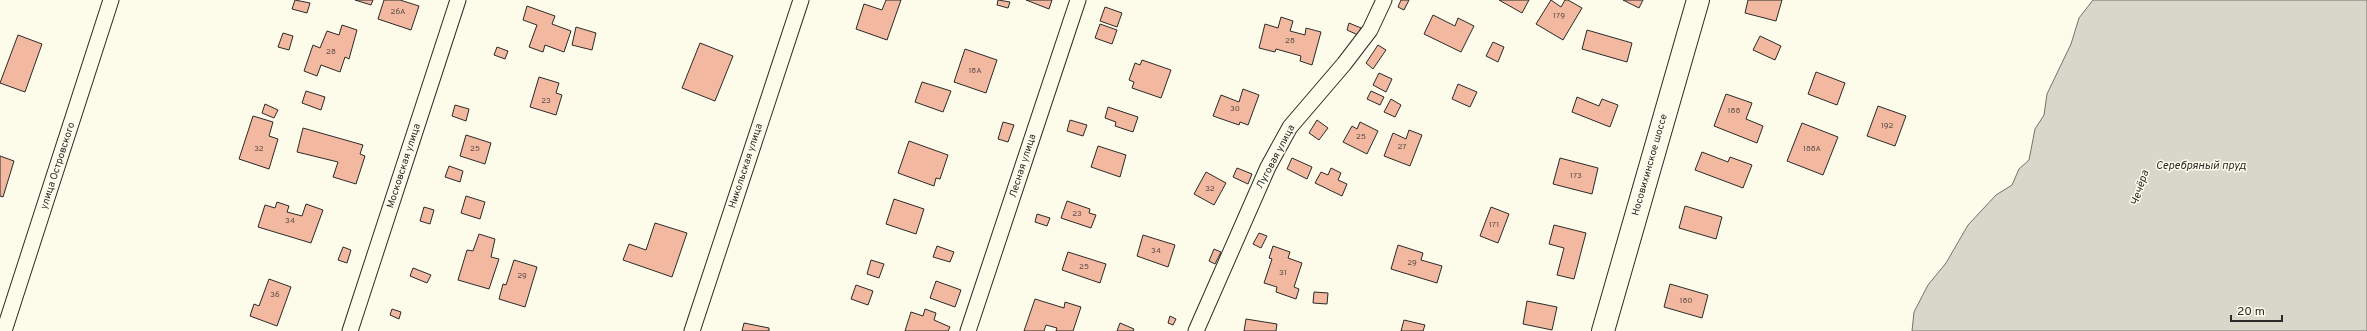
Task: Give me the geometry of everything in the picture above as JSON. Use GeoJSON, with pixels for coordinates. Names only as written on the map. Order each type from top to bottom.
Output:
{"type":"FeatureCollection","features":[{"type":"Feature","properties":{"kind":"main road","name":"Носовихинское шоссе"},"geometry":{"type":"LineString","coordinates":[[1603,331],[1698,0]]}},
{"type":"Feature","properties":{"kind":"street","name":"улица Островского"},"geometry":{"type":"LineString","coordinates":[[4,331],[111,0]]}},
{"type":"Feature","properties":{"kind":"street","name":"Московская улица"},"geometry":{"type":"LineString","coordinates":[[350,331],[458,0]]}},
{"type":"Feature","properties":{"kind":"street","name":"Никольская улица"},"geometry":{"type":"LineString","coordinates":[[692,331],[801,0]]}},
{"type":"Feature","properties":{"kind":"street","name":"Лесная улица"},"geometry":{"type":"LineString","coordinates":[[968,331],[1078,0]]}},
{"type":"Feature","properties":{"kind":"street","name":"Луговая улица"},"geometry":{"type":"LineString","coordinates":[[1196,331],[1268,167],[1290,127],[1344,64],[1370,30],[1384,0]]}},
{"type":"Feature","properties":{"kind":"water","name":"Серебряный пруд"},"geometry":{"type":"Polygon","coordinates":[[[2093,0],[2367,0],[2367,331],[1912,331],[1914,312],[1928,285],[1946,263],[1968,225],[1996,195],[2012,185],[2019,169],[2029,160],[2035,129],[2044,115],[2047,94],[2071,44],[2079,18],[2093,0]]]}},
{"type":"Feature","properties":{"kind":"building"},"geometry":{"type":"Polygon","coordinates":[[[295,0],[310,3],[307,13],[292,9],[295,0]]]}},
{"type":"Feature","properties":{"kind":"building"},"geometry":{"type":"Polygon","coordinates":[[[355,0],[373,0],[371,5],[355,0]]]}},
{"type":"Feature","properties":{"kind":"building"},"geometry":{"type":"Polygon","coordinates":[[[384,0],[400,0],[419,6],[411,30],[378,19],[384,0]]]}},
{"type":"Feature","properties":{"kind":"building"},"geometry":{"type":"Polygon","coordinates":[[[886,0],[901,0],[887,40],[856,29],[864,4],[882,10],[886,0]]]}},
{"type":"Feature","properties":{"kind":"building"},"geometry":{"type":"Polygon","coordinates":[[[998,0],[1010,2],[1008,8],[997,5],[998,0]]]}},
{"type":"Feature","properties":{"kind":"building"},"geometry":{"type":"Polygon","coordinates":[[[1026,0],[1052,0],[1049,9],[1026,0]]]}},
{"type":"Feature","properties":{"kind":"building"},"geometry":{"type":"Polygon","coordinates":[[[1401,0],[1409,0],[1404,10],[1398,7],[1401,0]]]}},
{"type":"Feature","properties":{"kind":"building"},"geometry":{"type":"Polygon","coordinates":[[[1499,0],[1529,0],[1522,13],[1499,0]]]}},
{"type":"Feature","properties":{"kind":"building"},"geometry":{"type":"Polygon","coordinates":[[[1551,0],[1561,7],[1565,0],[1568,0],[1582,8],[1563,40],[1536,24],[1551,0]]]}},
{"type":"Feature","properties":{"kind":"building"},"geometry":{"type":"Polygon","coordinates":[[[1623,0],[1643,0],[1639,8],[1623,0]]]}},
{"type":"Feature","properties":{"kind":"building"},"geometry":{"type":"Polygon","coordinates":[[[1748,0],[1782,0],[1776,21],[1745,13],[1748,0]]]}},
{"type":"Feature","properties":{"kind":"building"},"geometry":{"type":"Polygon","coordinates":[[[527,6],[555,16],[552,24],[571,31],[564,52],[545,45],[543,52],[529,47],[537,25],[523,20],[527,6]]]}},
{"type":"Feature","properties":{"kind":"building"},"geometry":{"type":"Polygon","coordinates":[[[1105,7],[1122,13],[1117,27],[1100,21],[1105,7]]]}},
{"type":"Feature","properties":{"kind":"building"},"geometry":{"type":"Polygon","coordinates":[[[1433,15],[1455,26],[1458,18],[1474,26],[1461,52],[1424,34],[1433,15]]]}},
{"type":"Feature","properties":{"kind":"building"},"geometry":{"type":"Polygon","coordinates":[[[1281,17],[1293,21],[1290,31],[1305,35],[1306,28],[1321,32],[1312,65],[1300,61],[1301,56],[1276,49],[1275,52],[1259,48],[1265,24],[1278,28],[1281,17]]]}},
{"type":"Feature","properties":{"kind":"building"},"geometry":{"type":"Polygon","coordinates":[[[1349,23],[1361,28],[1358,35],[1347,30],[1349,23]]]}},
{"type":"Feature","properties":{"kind":"building"},"geometry":{"type":"Polygon","coordinates":[[[1100,24],[1117,30],[1112,44],[1095,38],[1100,24]]]}},
{"type":"Feature","properties":{"kind":"building"},"geometry":{"type":"Polygon","coordinates":[[[342,25],[357,30],[349,59],[345,57],[340,72],[321,65],[317,76],[304,71],[313,45],[320,48],[327,31],[339,35],[342,25]]]}},
{"type":"Feature","properties":{"kind":"building"},"geometry":{"type":"Polygon","coordinates":[[[576,27],[596,33],[592,50],[572,45],[576,27]]]}},
{"type":"Feature","properties":{"kind":"building"},"geometry":{"type":"Polygon","coordinates":[[[1587,30],[1632,43],[1627,62],[1582,49],[1587,30]]]}},
{"type":"Feature","properties":{"kind":"building"},"geometry":{"type":"Polygon","coordinates":[[[283,33],[293,36],[289,50],[278,47],[283,33]]]}},
{"type":"Feature","properties":{"kind":"building"},"geometry":{"type":"Polygon","coordinates":[[[18,35],[42,44],[25,92],[0,83],[18,35]]]}},
{"type":"Feature","properties":{"kind":"building"},"geometry":{"type":"Polygon","coordinates":[[[1760,36],[1781,46],[1775,60],[1753,50],[1760,36]]]}},
{"type":"Feature","properties":{"kind":"building"},"geometry":{"type":"Polygon","coordinates":[[[1493,42],[1504,47],[1498,62],[1486,56],[1493,42]]]}},
{"type":"Feature","properties":{"kind":"building"},"geometry":{"type":"Polygon","coordinates":[[[700,43],[733,56],[715,101],[682,88],[700,43]]]}},
{"type":"Feature","properties":{"kind":"building"},"geometry":{"type":"Polygon","coordinates":[[[1378,45],[1386,50],[1373,69],[1366,63],[1378,45]]]}},
{"type":"Feature","properties":{"kind":"building"},"geometry":{"type":"Polygon","coordinates":[[[497,47],[508,51],[505,59],[494,55],[497,47]]]}},
{"type":"Feature","properties":{"kind":"building"},"geometry":{"type":"Polygon","coordinates":[[[965,49],[997,60],[986,93],[954,82],[965,49]]]}},
{"type":"Feature","properties":{"kind":"building"},"geometry":{"type":"Polygon","coordinates":[[[1142,60],[1171,70],[1161,98],[1132,88],[1134,82],[1129,80],[1135,63],[1140,65],[1142,60]]]}},
{"type":"Feature","properties":{"kind":"building"},"geometry":{"type":"Polygon","coordinates":[[[1816,72],[1845,83],[1837,105],[1808,94],[1816,72]]]}},
{"type":"Feature","properties":{"kind":"building"},"geometry":{"type":"Polygon","coordinates":[[[1379,73],[1392,79],[1386,92],[1373,85],[1379,73]]]}},
{"type":"Feature","properties":{"kind":"building"},"geometry":{"type":"Polygon","coordinates":[[[539,77],[559,83],[556,93],[562,95],[556,115],[530,107],[539,77]]]}},
{"type":"Feature","properties":{"kind":"building"},"geometry":{"type":"Polygon","coordinates":[[[922,82],[951,91],[943,112],[915,102],[922,82]]]}},
{"type":"Feature","properties":{"kind":"building"},"geometry":{"type":"Polygon","coordinates":[[[1458,84],[1477,92],[1470,107],[1452,99],[1458,84]]]}},
{"type":"Feature","properties":{"kind":"building"},"geometry":{"type":"Polygon","coordinates":[[[1243,89],[1259,95],[1248,125],[1240,122],[1239,125],[1213,116],[1221,95],[1239,102],[1243,89]]]}},
{"type":"Feature","properties":{"kind":"building"},"geometry":{"type":"Polygon","coordinates":[[[306,91],[325,97],[321,110],[302,103],[306,91]]]}},
{"type":"Feature","properties":{"kind":"building"},"geometry":{"type":"Polygon","coordinates":[[[1371,91],[1384,97],[1380,105],[1367,99],[1371,91]]]}},
{"type":"Feature","properties":{"kind":"building"},"geometry":{"type":"Polygon","coordinates":[[[1726,94],[1752,103],[1746,119],[1763,126],[1757,143],[1714,126],[1726,94]]]}},
{"type":"Feature","properties":{"kind":"building"},"geometry":{"type":"Polygon","coordinates":[[[1577,97],[1599,106],[1602,99],[1618,105],[1610,127],[1572,112],[1577,97]]]}},
{"type":"Feature","properties":{"kind":"building"},"geometry":{"type":"Polygon","coordinates":[[[1391,99],[1401,105],[1395,117],[1384,112],[1391,99]]]}},
{"type":"Feature","properties":{"kind":"building"},"geometry":{"type":"Polygon","coordinates":[[[265,104],[278,110],[274,118],[262,113],[265,104]]]}},
{"type":"Feature","properties":{"kind":"building"},"geometry":{"type":"Polygon","coordinates":[[[455,105],[469,109],[466,121],[452,116],[455,105]]]}},
{"type":"Feature","properties":{"kind":"building"},"geometry":{"type":"Polygon","coordinates":[[[1878,106],[1906,116],[1895,146],[1867,136],[1878,106]]]}},
{"type":"Feature","properties":{"kind":"building"},"geometry":{"type":"Polygon","coordinates":[[[1108,107],[1138,117],[1133,132],[1115,126],[1116,122],[1105,118],[1108,107]]]}},
{"type":"Feature","properties":{"kind":"building"},"geometry":{"type":"Polygon","coordinates":[[[253,116],[273,122],[269,136],[278,139],[269,169],[239,159],[253,116]]]}},
{"type":"Feature","properties":{"kind":"building"},"geometry":{"type":"Polygon","coordinates":[[[1070,120],[1087,125],[1083,136],[1067,131],[1070,120]]]}},
{"type":"Feature","properties":{"kind":"building"},"geometry":{"type":"Polygon","coordinates":[[[1317,120],[1328,128],[1319,140],[1309,133],[1317,120]]]}},
{"type":"Feature","properties":{"kind":"building"},"geometry":{"type":"Polygon","coordinates":[[[1003,122],[1014,125],[1008,142],[998,139],[1003,122]]]}},
{"type":"Feature","properties":{"kind":"building"},"geometry":{"type":"Polygon","coordinates":[[[1360,122],[1378,131],[1367,154],[1343,142],[1352,126],[1357,129],[1360,122]]]}},
{"type":"Feature","properties":{"kind":"building"},"geometry":{"type":"Polygon","coordinates":[[[1802,123],[1838,137],[1823,175],[1787,161],[1802,123]]]}},
{"type":"Feature","properties":{"kind":"building"},"geometry":{"type":"Polygon","coordinates":[[[303,128],[363,145],[360,154],[365,156],[356,184],[333,177],[338,162],[297,152],[303,128]]]}},
{"type":"Feature","properties":{"kind":"building"},"geometry":{"type":"Polygon","coordinates":[[[1409,130],[1422,135],[1410,166],[1384,156],[1393,133],[1406,139],[1409,130]]]}},
{"type":"Feature","properties":{"kind":"building"},"geometry":{"type":"Polygon","coordinates":[[[466,135],[491,143],[485,164],[460,156],[466,135]]]}},
{"type":"Feature","properties":{"kind":"building"},"geometry":{"type":"Polygon","coordinates":[[[909,141],[948,155],[940,179],[936,178],[934,186],[898,173],[909,141]]]}},
{"type":"Feature","properties":{"kind":"building"},"geometry":{"type":"Polygon","coordinates":[[[1098,146],[1126,155],[1120,177],[1091,167],[1098,146]]]}},
{"type":"Feature","properties":{"kind":"building"},"geometry":{"type":"Polygon","coordinates":[[[1702,152],[1728,162],[1730,157],[1752,165],[1743,188],[1695,170],[1702,152]]]}},
{"type":"Feature","properties":{"kind":"building"},"geometry":{"type":"Polygon","coordinates":[[[0,156],[14,161],[3,197],[0,196],[0,156]]]}},
{"type":"Feature","properties":{"kind":"building"},"geometry":{"type":"Polygon","coordinates":[[[1292,158],[1312,167],[1307,179],[1287,169],[1292,158]]]}},
{"type":"Feature","properties":{"kind":"building"},"geometry":{"type":"Polygon","coordinates":[[[1560,158],[1598,168],[1592,194],[1553,184],[1560,158]]]}},
{"type":"Feature","properties":{"kind":"building"},"geometry":{"type":"Polygon","coordinates":[[[449,166],[463,171],[460,182],[445,177],[449,166]]]}},
{"type":"Feature","properties":{"kind":"building"},"geometry":{"type":"Polygon","coordinates":[[[1237,168],[1252,174],[1248,184],[1233,177],[1237,168]]]}},
{"type":"Feature","properties":{"kind":"building"},"geometry":{"type":"Polygon","coordinates":[[[1331,168],[1341,173],[1338,180],[1347,184],[1342,196],[1315,183],[1321,172],[1328,175],[1331,168]]]}},
{"type":"Feature","properties":{"kind":"building"},"geometry":{"type":"Polygon","coordinates":[[[1206,172],[1226,183],[1214,205],[1194,194],[1206,172]]]}},
{"type":"Feature","properties":{"kind":"building"},"geometry":{"type":"Polygon","coordinates":[[[466,196],[485,202],[480,219],[461,213],[466,196]]]}},
{"type":"Feature","properties":{"kind":"building"},"geometry":{"type":"Polygon","coordinates":[[[894,199],[924,209],[916,234],[886,224],[894,199]]]}},
{"type":"Feature","properties":{"kind":"building"},"geometry":{"type":"Polygon","coordinates":[[[1067,201],[1090,209],[1089,213],[1096,215],[1091,228],[1061,218],[1067,201]]]}},
{"type":"Feature","properties":{"kind":"building"},"geometry":{"type":"Polygon","coordinates":[[[277,202],[289,206],[287,212],[302,216],[306,204],[323,210],[311,243],[258,227],[265,205],[275,208],[277,202]]]}},
{"type":"Feature","properties":{"kind":"building"},"geometry":{"type":"Polygon","coordinates":[[[1685,206],[1722,217],[1716,239],[1679,228],[1685,206]]]}},
{"type":"Feature","properties":{"kind":"building"},"geometry":{"type":"Polygon","coordinates":[[[424,207],[434,210],[430,224],[420,221],[424,207]]]}},
{"type":"Feature","properties":{"kind":"building"},"geometry":{"type":"Polygon","coordinates":[[[1491,207],[1509,214],[1498,243],[1480,236],[1491,207]]]}},
{"type":"Feature","properties":{"kind":"building"},"geometry":{"type":"Polygon","coordinates":[[[1037,214],[1050,218],[1047,226],[1035,222],[1037,214]]]}},
{"type":"Feature","properties":{"kind":"building"},"geometry":{"type":"Polygon","coordinates":[[[655,223],[687,233],[672,277],[623,260],[629,244],[646,250],[655,223]]]}},
{"type":"Feature","properties":{"kind":"building"},"geometry":{"type":"Polygon","coordinates":[[[1554,225],[1586,233],[1574,279],[1557,275],[1564,248],[1549,244],[1554,225]]]}},
{"type":"Feature","properties":{"kind":"building"},"geometry":{"type":"Polygon","coordinates":[[[1259,233],[1267,236],[1261,248],[1253,244],[1259,233]]]}},
{"type":"Feature","properties":{"kind":"building"},"geometry":{"type":"Polygon","coordinates":[[[479,234],[495,239],[491,257],[499,259],[489,289],[458,280],[467,250],[473,251],[479,234]]]}},
{"type":"Feature","properties":{"kind":"building"},"geometry":{"type":"Polygon","coordinates":[[[1143,235],[1175,245],[1168,267],[1137,256],[1143,235]]]}},
{"type":"Feature","properties":{"kind":"building"},"geometry":{"type":"Polygon","coordinates":[[[1398,245],[1423,253],[1421,260],[1442,266],[1437,283],[1391,269],[1398,245]]]}},
{"type":"Feature","properties":{"kind":"building"},"geometry":{"type":"Polygon","coordinates":[[[937,246],[954,252],[950,262],[933,257],[937,246]]]}},
{"type":"Feature","properties":{"kind":"building"},"geometry":{"type":"Polygon","coordinates":[[[1273,246],[1290,252],[1288,258],[1302,263],[1294,287],[1299,289],[1296,299],[1276,292],[1277,287],[1264,283],[1272,259],[1269,258],[1273,246]]]}},
{"type":"Feature","properties":{"kind":"building"},"geometry":{"type":"Polygon","coordinates":[[[343,247],[351,250],[347,263],[338,260],[343,247]]]}},
{"type":"Feature","properties":{"kind":"building"},"geometry":{"type":"Polygon","coordinates":[[[1214,249],[1221,252],[1215,264],[1209,261],[1214,249]]]}},
{"type":"Feature","properties":{"kind":"building"},"geometry":{"type":"Polygon","coordinates":[[[1068,252],[1106,264],[1100,283],[1062,270],[1068,252]]]}},
{"type":"Feature","properties":{"kind":"building"},"geometry":{"type":"Polygon","coordinates":[[[514,260],[537,267],[525,307],[499,299],[503,284],[506,285],[514,260]]]}},
{"type":"Feature","properties":{"kind":"building"},"geometry":{"type":"Polygon","coordinates":[[[871,260],[884,264],[879,278],[867,274],[871,260]]]}},
{"type":"Feature","properties":{"kind":"building"},"geometry":{"type":"Polygon","coordinates":[[[413,268],[431,275],[427,283],[410,276],[413,268]]]}},
{"type":"Feature","properties":{"kind":"building"},"geometry":{"type":"Polygon","coordinates":[[[269,279],[291,287],[277,326],[250,316],[254,304],[259,306],[269,279]]]}},
{"type":"Feature","properties":{"kind":"building"},"geometry":{"type":"Polygon","coordinates":[[[936,281],[961,290],[955,307],[930,298],[936,281]]]}},
{"type":"Feature","properties":{"kind":"building"},"geometry":{"type":"Polygon","coordinates":[[[1670,284],[1708,295],[1702,318],[1664,307],[1670,284]]]}},
{"type":"Feature","properties":{"kind":"building"},"geometry":{"type":"Polygon","coordinates":[[[856,285],[873,291],[868,305],[851,299],[856,285]]]}},
{"type":"Feature","properties":{"kind":"building"},"geometry":{"type":"Polygon","coordinates":[[[1314,292],[1328,293],[1327,304],[1313,303],[1314,292]]]}},
{"type":"Feature","properties":{"kind":"building"},"geometry":{"type":"Polygon","coordinates":[[[1035,299],[1064,308],[1065,302],[1081,307],[1073,331],[1056,331],[1057,328],[1046,325],[1044,331],[1024,331],[1035,299]]]}},
{"type":"Feature","properties":{"kind":"building"},"geometry":{"type":"Polygon","coordinates":[[[1527,301],[1557,307],[1552,330],[1523,324],[1527,301]]]}},
{"type":"Feature","properties":{"kind":"building"},"geometry":{"type":"Polygon","coordinates":[[[392,309],[401,312],[399,319],[390,315],[392,309]]]}},
{"type":"Feature","properties":{"kind":"building"},"geometry":{"type":"Polygon","coordinates":[[[925,309],[936,313],[934,320],[950,327],[948,331],[905,331],[911,312],[923,316],[925,309]]]}},
{"type":"Feature","properties":{"kind":"building"},"geometry":{"type":"Polygon","coordinates":[[[1170,316],[1176,319],[1173,325],[1168,323],[1170,316]]]}},
{"type":"Feature","properties":{"kind":"building"},"geometry":{"type":"Polygon","coordinates":[[[1246,319],[1277,324],[1276,331],[1244,331],[1246,319]]]}},
{"type":"Feature","properties":{"kind":"building"},"geometry":{"type":"Polygon","coordinates":[[[1404,320],[1425,325],[1423,331],[1401,331],[1404,320]]]}},
{"type":"Feature","properties":{"kind":"building"},"geometry":{"type":"Polygon","coordinates":[[[744,323],[769,328],[769,331],[742,331],[744,323]]]}},
{"type":"Feature","properties":{"kind":"building"},"geometry":{"type":"Polygon","coordinates":[[[1120,323],[1134,329],[1133,331],[1117,331],[1120,323]]]}},
{"type":"Feature","properties":{"kind":"water label","name":"Чечёра"},"geometry":{"type":"Point","coordinates":[2140,188]}}]}
